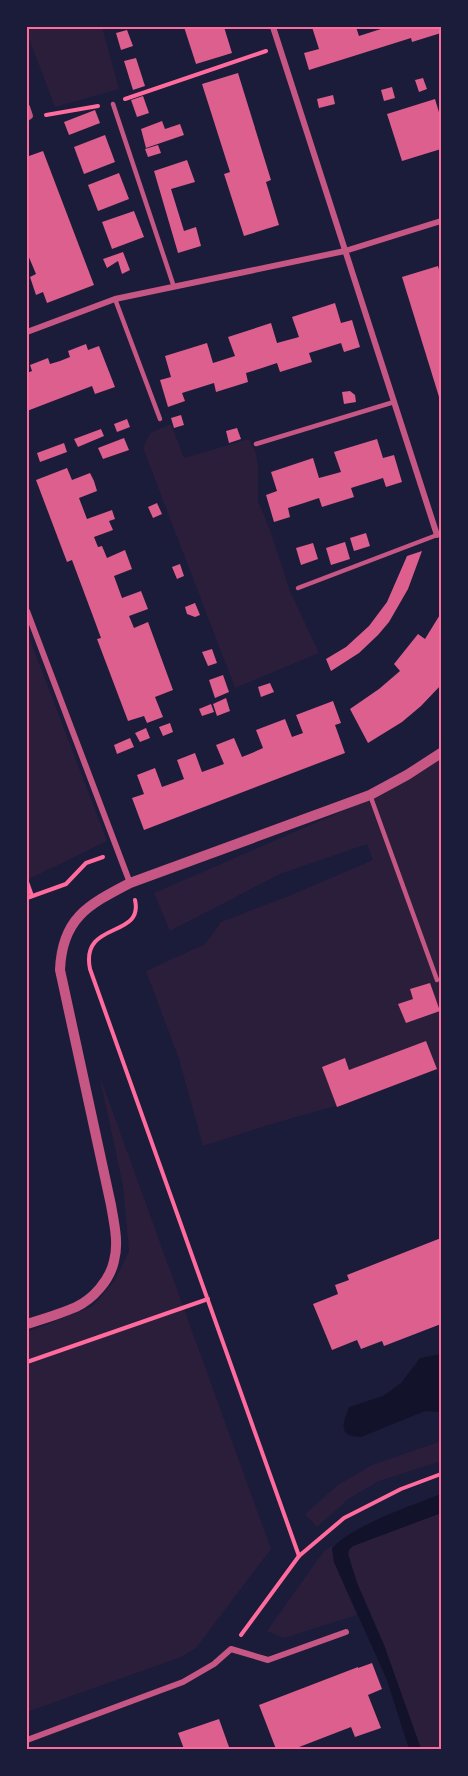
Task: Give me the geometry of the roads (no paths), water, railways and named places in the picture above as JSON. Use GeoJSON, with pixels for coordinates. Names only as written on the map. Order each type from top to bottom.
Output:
{"type":"FeatureCollection","features":[{"type":"Feature","properties":{"kind":"street"},"geometry":{"type":"LineString","coordinates":[[273,27],[437,535]]}},
{"type":"Feature","properties":{"kind":"street"},"geometry":{"type":"LineString","coordinates":[[27,107],[29,117]]}},
{"type":"Feature","properties":{"kind":"street"},"geometry":{"type":"LineString","coordinates":[[27,332],[115,299],[345,251],[441,221]]}},
{"type":"Feature","properties":{"kind":"street"},"geometry":{"type":"LineString","coordinates":[[27,611],[130,883]]}},
{"type":"Feature","properties":{"kind":"street"},"geometry":{"type":"LineString","coordinates":[[27,1324],[77,1306],[93,1296],[105,1282],[114,1262],[116,1236],[111,1205],[62,982],[60,964],[63,945],[69,931],[86,908],[130,883],[370,795],[441,753]]}},
{"type":"Feature","properties":{"kind":"street"},"geometry":{"type":"LineString","coordinates":[[27,1740],[183,1682],[214,1664],[231,1649],[268,1660],[346,1632]]}},
{"type":"Feature","properties":{"kind":"lane"},"geometry":{"type":"LineString","coordinates":[[113,104],[174,287]]}},
{"type":"Feature","properties":{"kind":"lane"},"geometry":{"type":"LineString","coordinates":[[115,299],[160,419]]}},
{"type":"Feature","properties":{"kind":"lane"},"geometry":{"type":"LineString","coordinates":[[256,444],[394,402]]}},
{"type":"Feature","properties":{"kind":"lane"},"geometry":{"type":"LineString","coordinates":[[298,588],[437,535]]}},
{"type":"Feature","properties":{"kind":"lane"},"geometry":{"type":"LineString","coordinates":[[370,795],[437,980]]}}]}
